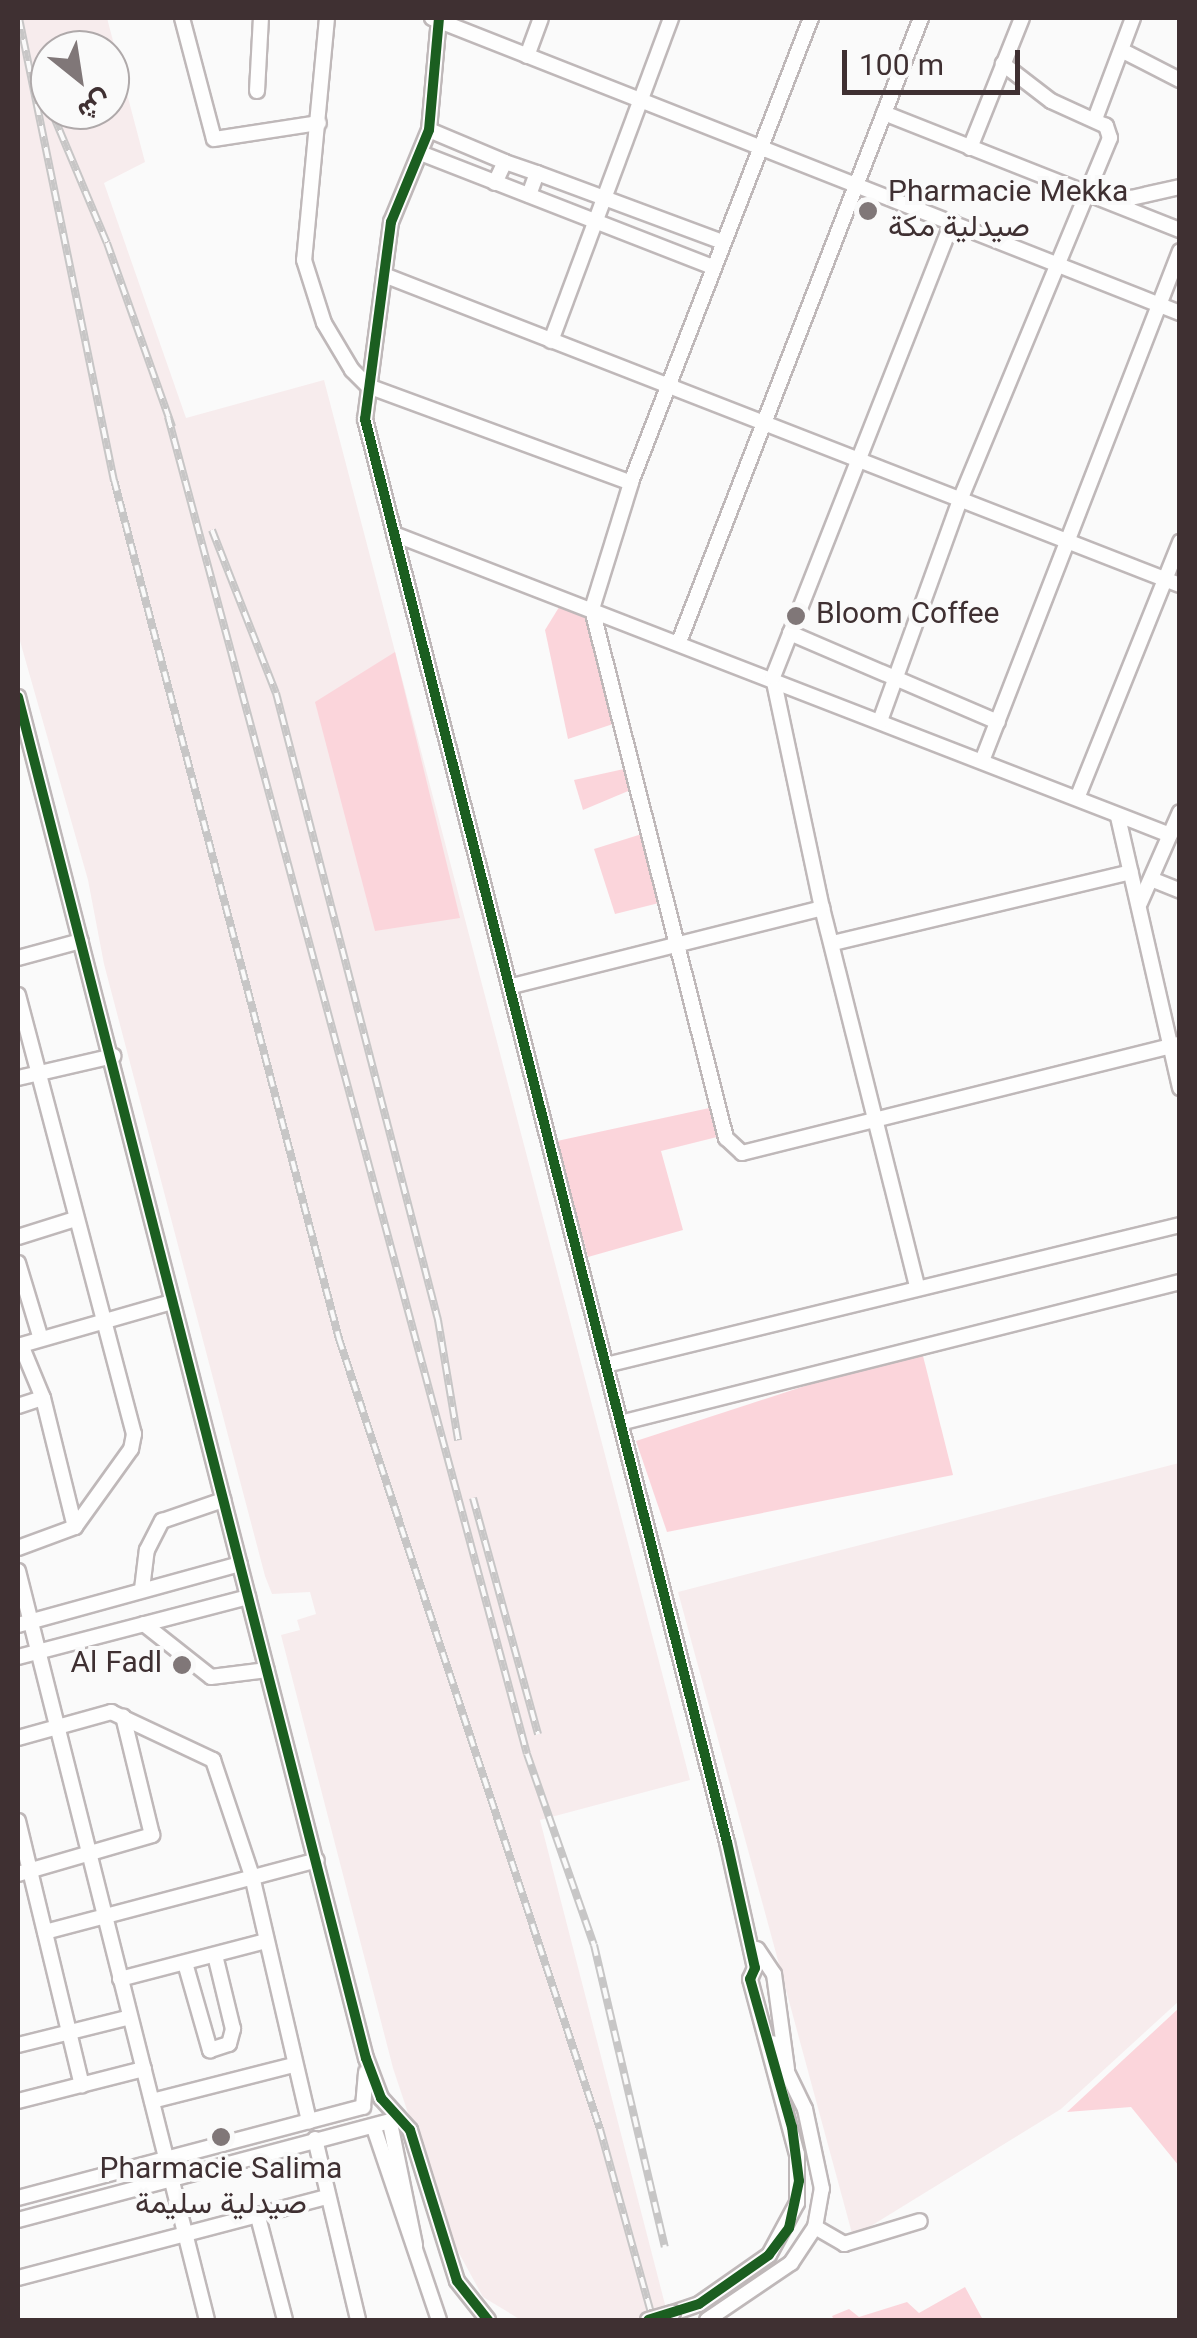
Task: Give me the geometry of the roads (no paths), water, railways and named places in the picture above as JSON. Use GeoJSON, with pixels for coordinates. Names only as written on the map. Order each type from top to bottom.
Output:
{"type":"FeatureCollection","features":[{"type":"Feature","properties":{"kind":"street"},"geometry":{"type":"LineString","coordinates":[[182,18],[214,139],[320,123]]}},
{"type":"Feature","properties":{"kind":"street"},"geometry":{"type":"LineString","coordinates":[[258,90],[261,18]]}},
{"type":"Feature","properties":{"kind":"street"},"geometry":{"type":"LineString","coordinates":[[327,18],[320,123],[304,244],[306,276],[324,323],[368,386],[631,483]]}},
{"type":"Feature","properties":{"kind":"street"},"geometry":{"type":"LineString","coordinates":[[784,2100],[788,2038],[774,1982],[760,1967],[748,1930],[512,986],[365,419],[394,210],[424,154],[436,18],[1180,313]]}},
{"type":"Feature","properties":{"kind":"street"},"geometry":{"type":"LineString","coordinates":[[527,56],[541,18]]}},
{"type":"Feature","properties":{"kind":"street"},"geometry":{"type":"LineString","coordinates":[[551,341],[671,18]]}},
{"type":"Feature","properties":{"kind":"street"},"geometry":{"type":"LineString","coordinates":[[811,18],[631,483],[592,608],[732,1148],[742,1153],[873,1116],[1174,1045]]}},
{"type":"Feature","properties":{"kind":"street"},"geometry":{"type":"LineString","coordinates":[[970,148],[1022,18]]}},
{"type":"Feature","properties":{"kind":"street"},"geometry":{"type":"LineString","coordinates":[[1095,120],[1125,52],[1133,18]]}},
{"type":"Feature","properties":{"kind":"street"},"geometry":{"type":"LineString","coordinates":[[679,642],[884,112],[916,19]]}},
{"type":"Feature","properties":{"kind":"street"},"geometry":{"type":"LineString","coordinates":[[1125,52],[1180,80]]}},
{"type":"Feature","properties":{"kind":"street"},"geometry":{"type":"LineString","coordinates":[[880,721],[960,500],[1110,133],[1095,120],[1051,102],[1004,64]]}},
{"type":"Feature","properties":{"kind":"street"},"geometry":{"type":"LineString","coordinates":[[884,112],[1180,230]]}},
{"type":"Feature","properties":{"kind":"street"},"geometry":{"type":"LineString","coordinates":[[428,130],[723,242]]}},
{"type":"Feature","properties":{"kind":"street"},"geometry":{"type":"LineString","coordinates":[[424,154],[714,267]]}},
{"type":"Feature","properties":{"kind":"street"},"geometry":{"type":"LineString","coordinates":[[495,183],[505,162]]}},
{"type":"Feature","properties":{"kind":"street"},"geometry":{"type":"LineString","coordinates":[[529,196],[537,173]]}},
{"type":"Feature","properties":{"kind":"street"},"geometry":{"type":"LineString","coordinates":[[1124,206],[1131,198],[1180,187]]}},
{"type":"Feature","properties":{"kind":"street"},"geometry":{"type":"LineString","coordinates":[[918,1286],[822,908],[772,676],[860,463],[952,222]]}},
{"type":"Feature","properties":{"kind":"street"},"geometry":{"type":"LineString","coordinates":[[982,761],[1163,306],[1180,250]]}},
{"type":"Feature","properties":{"kind":"street"},"geometry":{"type":"LineString","coordinates":[[384,275],[1068,545],[1180,585]]}},
{"type":"Feature","properties":{"kind":"street"},"geometry":{"type":"LineString","coordinates":[[394,534],[772,676],[1170,835]]}},
{"type":"Feature","properties":{"kind":"street"},"geometry":{"type":"LineString","coordinates":[[1078,796],[1180,542]]}},
{"type":"Feature","properties":{"kind":"street"},"geometry":{"type":"LineString","coordinates":[[790,633],[998,722]]}},
{"type":"Feature","properties":{"kind":"street"},"geometry":{"type":"LineString","coordinates":[[18,697],[376,2102],[415,2156]]}},
{"type":"Feature","properties":{"kind":"street"},"geometry":{"type":"LineString","coordinates":[[1140,904],[1180,812]]}},
{"type":"Feature","properties":{"kind":"street"},"geometry":{"type":"LineString","coordinates":[[1118,817],[1174,1045],[1180,1088]]}},
{"type":"Feature","properties":{"kind":"street"},"geometry":{"type":"LineString","coordinates":[[833,943],[1131,872]]}},
{"type":"Feature","properties":{"kind":"street"},"geometry":{"type":"LineString","coordinates":[[1151,879],[1180,891]]}},
{"type":"Feature","properties":{"kind":"street"},"geometry":{"type":"LineString","coordinates":[[512,986],[822,908]]}},
{"type":"Feature","properties":{"kind":"street"},"geometry":{"type":"LineString","coordinates":[[18,958],[81,941]]}},
{"type":"Feature","properties":{"kind":"street"},"geometry":{"type":"LineString","coordinates":[[18,995],[134,1434],[131,1449],[75,1527],[18,1548]]}},
{"type":"Feature","properties":{"kind":"street"},"geometry":{"type":"LineString","coordinates":[[18,1078],[112,1056]]}},
{"type":"Feature","properties":{"kind":"street"},"geometry":{"type":"LineString","coordinates":[[18,1237],[75,1219]]}},
{"type":"Feature","properties":{"kind":"street"},"geometry":{"type":"LineString","coordinates":[[606,1365],[1180,1225]]}},
{"type":"Feature","properties":{"kind":"street"},"geometry":{"type":"LineString","coordinates":[[18,1263],[41,1338]]}},
{"type":"Feature","properties":{"kind":"street"},"geometry":{"type":"LineString","coordinates":[[620,1424],[1180,1282]]}},
{"type":"Feature","properties":{"kind":"street"},"geometry":{"type":"LineString","coordinates":[[75,1527],[43,1398],[19,1346],[171,1302]]}},
{"type":"Feature","properties":{"kind":"street"},"geometry":{"type":"LineString","coordinates":[[18,1406],[43,1398]]}},
{"type":"Feature","properties":{"kind":"street"},"geometry":{"type":"LineString","coordinates":[[142,1589],[148,1550],[162,1521],[223,1500]]}},
{"type":"Feature","properties":{"kind":"street"},"geometry":{"type":"LineString","coordinates":[[24,1623],[240,1564]]}},
{"type":"Feature","properties":{"kind":"street"},"geometry":{"type":"LineString","coordinates":[[18,1572],[24,1623],[38,1652],[59,1725],[207,2320]]}},
{"type":"Feature","properties":{"kind":"street"},"geometry":{"type":"LineString","coordinates":[[18,1658],[248,1596]]}},
{"type":"Feature","properties":{"kind":"street"},"geometry":{"type":"LineString","coordinates":[[144,1624],[211,1678],[267,1670]]}},
{"type":"Feature","properties":{"kind":"street"},"geometry":{"type":"LineString","coordinates":[[18,1738],[104,1712],[123,1716],[213,1760],[252,1876],[309,2120]]}},
{"type":"Feature","properties":{"kind":"street"},"geometry":{"type":"LineString","coordinates":[[24,1872],[153,1832],[123,1716]]}},
{"type":"Feature","properties":{"kind":"street"},"geometry":{"type":"LineString","coordinates":[[18,1821],[24,1872],[45,1932],[82,2085]]}},
{"type":"Feature","properties":{"kind":"street"},"geometry":{"type":"LineString","coordinates":[[45,1932],[317,1860]]}},
{"type":"Feature","properties":{"kind":"street"},"geometry":{"type":"LineString","coordinates":[[120,1978],[266,1940]]}},
{"type":"Feature","properties":{"kind":"street"},"geometry":{"type":"LineString","coordinates":[[185,1963],[210,2050],[229,2044],[233,2029],[214,1956]]}},
{"type":"Feature","properties":{"kind":"street"},"geometry":{"type":"LineString","coordinates":[[648,2320],[674,2313],[726,2288],[769,2254],[789,2228],[800,2181],[757,1988],[750,1979],[760,1967]]}},
{"type":"Feature","properties":{"kind":"street"},"geometry":{"type":"LineString","coordinates":[[757,1988],[774,1982]]}},
{"type":"Feature","properties":{"kind":"street"},"geometry":{"type":"LineString","coordinates":[[18,2045],[130,2017]]}},
{"type":"Feature","properties":{"kind":"street"},"geometry":{"type":"LineString","coordinates":[[707,2320],[792,2263],[815,2227],[822,2190],[804,2109],[768,2034]]}},
{"type":"Feature","properties":{"kind":"street"},"geometry":{"type":"LineString","coordinates":[[152,2101],[294,2065]]}},
{"type":"Feature","properties":{"kind":"street"},"geometry":{"type":"LineString","coordinates":[[18,2100],[144,2068]]}},
{"type":"Feature","properties":{"kind":"street"},"geometry":{"type":"LineString","coordinates":[[376,2102],[370,2127],[439,2320]]}},
{"type":"Feature","properties":{"kind":"street"},"geometry":{"type":"LineString","coordinates":[[18,2198],[376,2102],[405,2120],[457,2281],[488,2320]]}},
{"type":"Feature","properties":{"kind":"street"},"geometry":{"type":"LineString","coordinates":[[18,2220],[390,2122]]}},
{"type":"Feature","properties":{"kind":"street"},"geometry":{"type":"LineString","coordinates":[[390,2122],[415,2250]]}},
{"type":"Feature","properties":{"kind":"street"},"geometry":{"type":"LineString","coordinates":[[315,2139],[358,2320]]}},
{"type":"Feature","properties":{"kind":"street"},"geometry":{"type":"LineString","coordinates":[[18,2278],[327,2197]]}},
{"type":"Feature","properties":{"kind":"street"},"geometry":{"type":"LineString","coordinates":[[258,2218],[284,2320]]}},
{"type":"Feature","properties":{"kind":"street"},"geometry":{"type":"LineString","coordinates":[[815,2227],[844,2244],[920,2221]]}},
{"type":"Feature","properties":{"kind":"railway"},"geometry":{"type":"LineString","coordinates":[[19,18],[114,480],[339,1339],[600,2129],[653,2320]]}},
{"type":"Feature","properties":{"kind":"railway"},"geometry":{"type":"LineString","coordinates":[[59,130],[107,243],[172,427]]}},
{"type":"Feature","properties":{"kind":"railway"},"geometry":{"type":"LineString","coordinates":[[168,417],[527,1754],[594,1945],[665,2247]]}},
{"type":"Feature","properties":{"kind":"railway"},"geometry":{"type":"LineString","coordinates":[[212,530],[276,693],[438,1320],[458,1440]]}},
{"type":"Feature","properties":{"kind":"railway"},"geometry":{"type":"LineString","coordinates":[[473,1498],[538,1734]]}},
{"type":"Feature","properties":{"kind":"place","name":"Pharmacie Mekka صيدلية مكة"},"geometry":{"type":"Point","coordinates":[868,211]}},
{"type":"Feature","properties":{"kind":"place","name":"Bloom Coffee"},"geometry":{"type":"Point","coordinates":[796,616]}},
{"type":"Feature","properties":{"kind":"place","name":"Al Fadl"},"geometry":{"type":"Point","coordinates":[182,1665]}},
{"type":"Feature","properties":{"kind":"place","name":"Pharmacie Salima صيدلية سليمة"},"geometry":{"type":"Point","coordinates":[221,2137]}}]}
